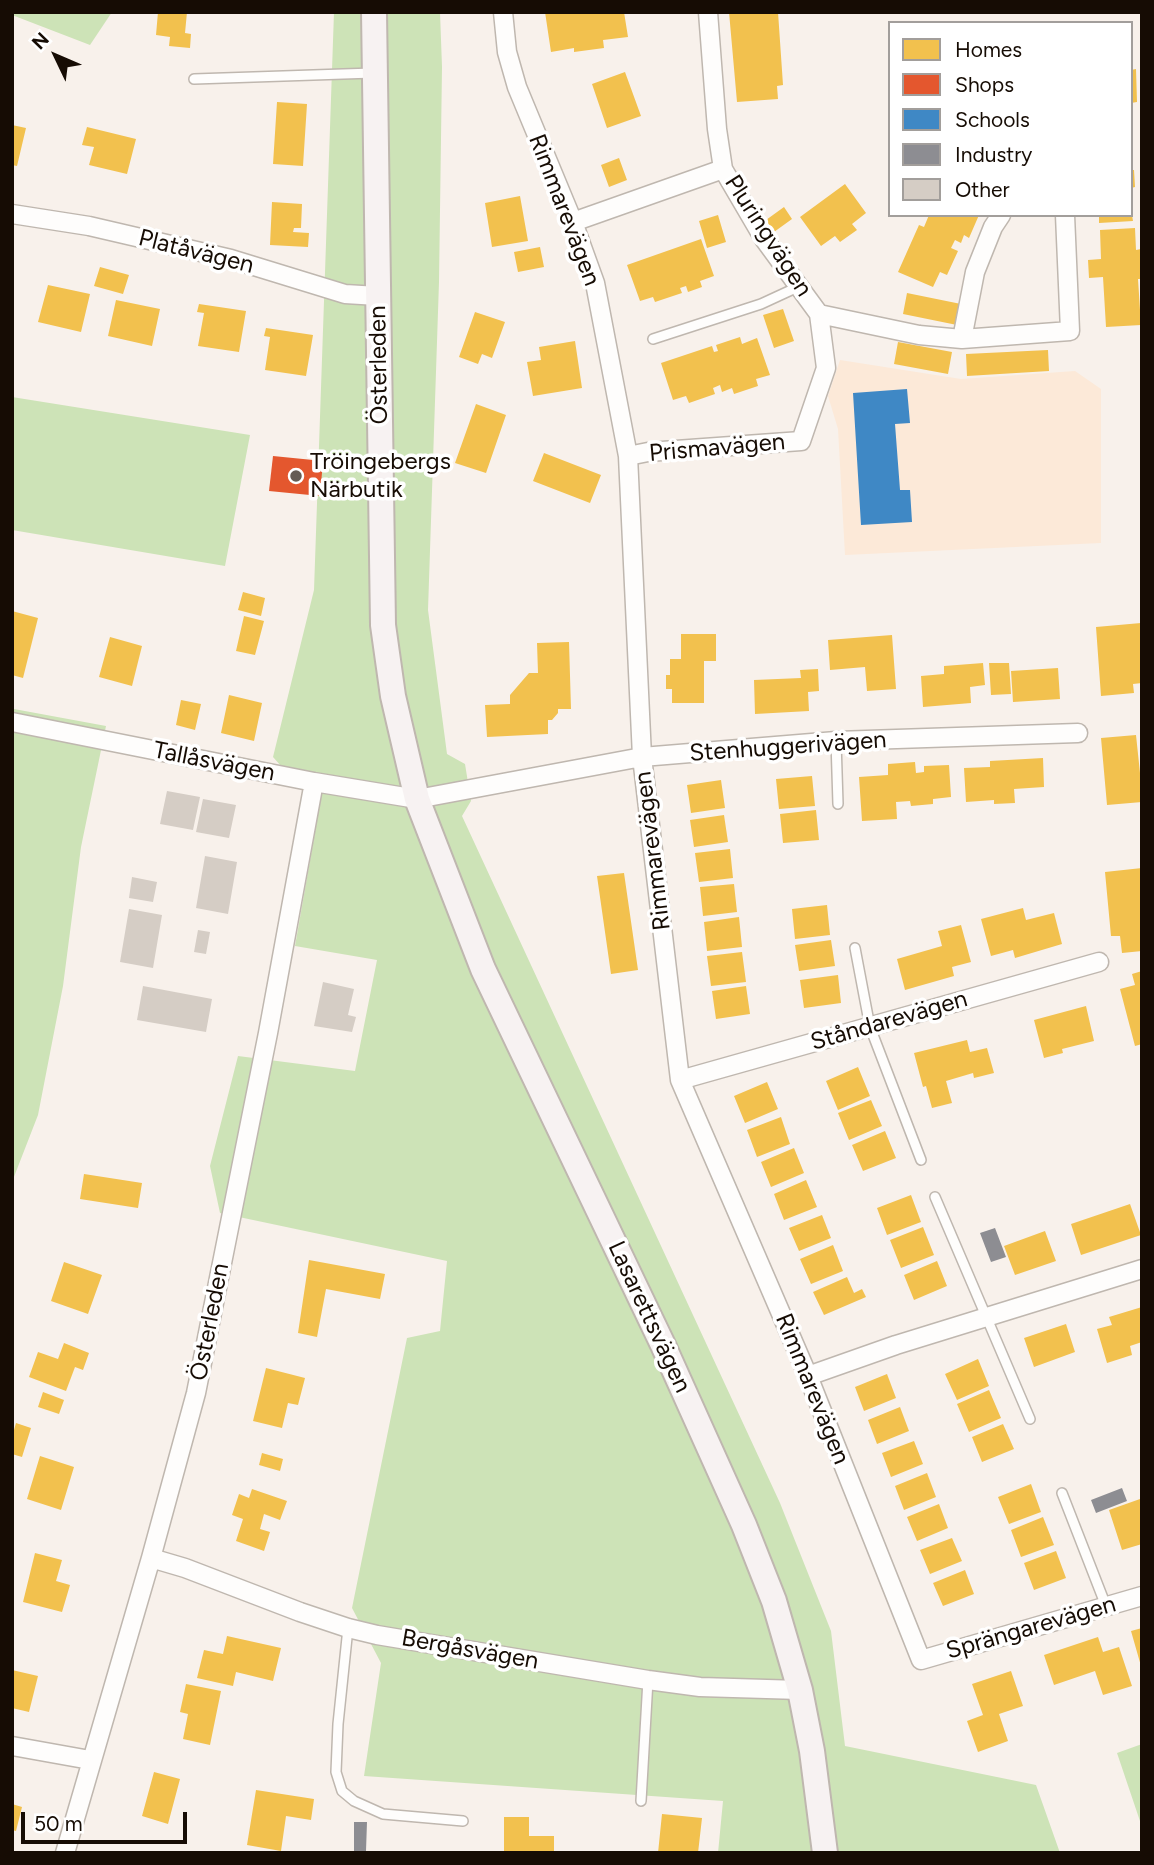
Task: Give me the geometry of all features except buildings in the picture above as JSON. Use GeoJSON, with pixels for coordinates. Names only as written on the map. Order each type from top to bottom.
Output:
{"type":"FeatureCollection","features":[{"type":"Feature","properties":{"kind":"street","name":"Österleden"},"geometry":{"type":"LineString","coordinates":[[374,12],[383,625],[393,696],[417,799]]}},
{"type":"Feature","properties":{"kind":"street","name":"Rimmarevägen"},"geometry":{"type":"LineString","coordinates":[[503,12],[508,52],[517,87],[573,222],[595,283],[628,456],[642,757],[680,1080],[808,1376],[921,1660]]}},
{"type":"Feature","properties":{"kind":"street","name":"Pluringvägen"},"geometry":{"type":"LineString","coordinates":[[708,12],[717,129],[723,169],[764,239],[820,314],[919,335],[962,339],[1070,331],[1065,217]]}},
{"type":"Feature","properties":{"kind":"street"},"geometry":{"type":"LineString","coordinates":[[573,222],[723,169]]}},
{"type":"Feature","properties":{"kind":"street","name":"Platåvägen"},"geometry":{"type":"LineString","coordinates":[[12,214],[89,226],[231,259],[345,294],[378,296]]}},
{"type":"Feature","properties":{"kind":"street"},"geometry":{"type":"LineString","coordinates":[[962,339],[975,271],[1000,217]]}},
{"type":"Feature","properties":{"kind":"street","name":"Prismavägen"},"geometry":{"type":"LineString","coordinates":[[628,456],[648,452],[801,441],[826,368],[820,314]]}},
{"type":"Feature","properties":{"kind":"street","name":"Tallåsvägen"},"geometry":{"type":"LineString","coordinates":[[12,722],[314,782],[417,799]]}},
{"type":"Feature","properties":{"kind":"street","name":"Stenhuggerivägen"},"geometry":{"type":"LineString","coordinates":[[417,799],[642,757],[836,741],[1078,733]]}},
{"type":"Feature","properties":{"kind":"street","name":"Österleden"},"geometry":{"type":"LineString","coordinates":[[65,1853],[196,1393],[268,1034],[314,782]]}},
{"type":"Feature","properties":{"kind":"street","name":"Lasarettsvägen"},"geometry":{"type":"LineString","coordinates":[[417,799],[483,969],[663,1345],[744,1524],[774,1601],[800,1690],[812,1751],[825,1853]]}},
{"type":"Feature","properties":{"kind":"street","name":"Ståndarevägen"},"geometry":{"type":"LineString","coordinates":[[680,1080],[1099,962]]}},
{"type":"Feature","properties":{"kind":"street"},"geometry":{"type":"LineString","coordinates":[[808,1376],[896,1345],[1142,1269]]}},
{"type":"Feature","properties":{"kind":"street","name":"Bergåsvägen"},"geometry":{"type":"LineString","coordinates":[[151,1558],[348,1628],[648,1680],[700,1687],[800,1690]]}},
{"type":"Feature","properties":{"kind":"street","name":"Sprängarevägen"},"geometry":{"type":"LineString","coordinates":[[921,1660],[1142,1596]]}},
{"type":"Feature","properties":{"kind":"street"},"geometry":{"type":"LineString","coordinates":[[12,1746],[90,1760]]}},
{"type":"Feature","properties":{"kind":"lane"},"geometry":{"type":"LineString","coordinates":[[194,79],[375,73]]}},
{"type":"Feature","properties":{"kind":"lane"},"geometry":{"type":"LineString","coordinates":[[653,338],[761,304],[800,286]]}},
{"type":"Feature","properties":{"kind":"lane"},"geometry":{"type":"LineString","coordinates":[[836,741],[838,804]]}},
{"type":"Feature","properties":{"kind":"lane"},"geometry":{"type":"LineString","coordinates":[[855,948],[870,1027],[921,1160]]}},
{"type":"Feature","properties":{"kind":"lane"},"geometry":{"type":"LineString","coordinates":[[935,1196],[1030,1419]]}},
{"type":"Feature","properties":{"kind":"lane"},"geometry":{"type":"LineString","coordinates":[[1062,1493],[1106,1606]]}},
{"type":"Feature","properties":{"kind":"lane"},"geometry":{"type":"LineString","coordinates":[[348,1628],[336,1760],[337,1780],[342,1791],[354,1801],[383,1814],[463,1821]]}},
{"type":"Feature","properties":{"kind":"lane"},"geometry":{"type":"LineString","coordinates":[[641,1801],[648,1680]]}},
{"type":"Feature","properties":{"kind":"shaded area"},"geometry":{"type":"Polygon","coordinates":[[[840,360],[961,379],[1075,371],[1101,389],[1101,543],[845,555],[838,429],[828,396],[840,360]]]}},
{"type":"Feature","properties":{"kind":"green space"},"geometry":{"type":"Polygon","coordinates":[[[12,12],[112,12],[90,45],[12,15],[12,12]]]}},
{"type":"Feature","properties":{"kind":"green space"},"geometry":{"type":"Polygon","coordinates":[[[334,12],[440,12],[442,67],[439,282],[428,610],[447,754],[465,764],[471,801],[462,816],[780,1503],[831,1631],[845,1746],[1036,1785],[1060,1853],[718,1853],[723,1801],[364,1776],[381,1663],[352,1608],[407,1338],[440,1331],[447,1261],[220,1213],[210,1166],[238,1056],[355,1071],[377,960],[295,946],[319,809],[273,757],[314,590],[334,12]]]}},
{"type":"Feature","properties":{"kind":"green space"},"geometry":{"type":"Polygon","coordinates":[[[12,397],[250,435],[225,566],[12,530],[12,397]]]}},
{"type":"Feature","properties":{"kind":"green space"},"geometry":{"type":"Polygon","coordinates":[[[14,709],[106,726],[81,847],[63,986],[38,1115],[12,1182],[12,714],[14,709]]]}},
{"type":"Feature","properties":{"kind":"green space"},"geometry":{"type":"Polygon","coordinates":[[[1142,1744],[1142,1827],[1117,1753],[1142,1744]]]}},
{"type":"Feature","properties":{"kind":"place","name":"Tröingebergs Närbutik"},"geometry":{"type":"Point","coordinates":[296,476]}}]}
